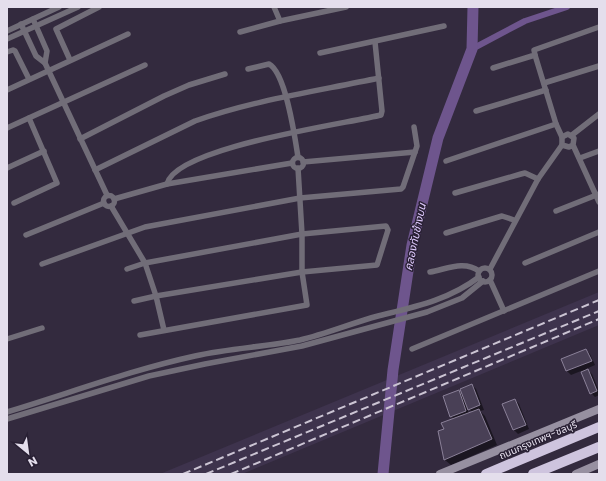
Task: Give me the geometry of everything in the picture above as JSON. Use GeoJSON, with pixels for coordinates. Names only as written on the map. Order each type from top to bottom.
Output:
{"type":"FeatureCollection","features":[{"type":"Feature","properties":{"kind":"highway","name":"ถนนกรุงเทพฯ-ชลบุรี"},"geometry":{"type":"LineString","coordinates":[[486,474],[599,427]]}},
{"type":"Feature","properties":{"kind":"highway"},"geometry":{"type":"LineString","coordinates":[[533,474],[599,447]]}},
{"type":"Feature","properties":{"kind":"main road"},"geometry":{"type":"LineString","coordinates":[[440,474],[599,409]]}},
{"type":"Feature","properties":{"kind":"main road"},"geometry":{"type":"LineString","coordinates":[[576,474],[599,464]]}},
{"type":"Feature","properties":{"kind":"street"},"geometry":{"type":"LineString","coordinates":[[7,31],[59,7]]}},
{"type":"Feature","properties":{"kind":"street"},"geometry":{"type":"LineString","coordinates":[[7,40],[78,7]]}},
{"type":"Feature","properties":{"kind":"street"},"geometry":{"type":"LineString","coordinates":[[70,60],[56,29],[99,7]]}},
{"type":"Feature","properties":{"kind":"street"},"geometry":{"type":"LineString","coordinates":[[274,7],[280,21]]}},
{"type":"Feature","properties":{"kind":"street"},"geometry":{"type":"LineString","coordinates":[[240,32],[280,21],[346,7]]}},
{"type":"Feature","properties":{"kind":"street"},"geometry":{"type":"LineString","coordinates":[[33,19],[47,51],[45,63]]}},
{"type":"Feature","properties":{"kind":"street"},"geometry":{"type":"LineString","coordinates":[[21,24],[36,56],[45,63],[49,70],[107,195],[111,195],[114,199]]}},
{"type":"Feature","properties":{"kind":"street"},"geometry":{"type":"LineString","coordinates":[[320,53],[444,26]]}},
{"type":"Feature","properties":{"kind":"street"},"geometry":{"type":"LineString","coordinates":[[504,311],[490,280],[492,277],[490,269],[514,220],[538,179],[562,145],[562,137],[556,124],[534,50],[599,27]]}},
{"type":"Feature","properties":{"kind":"street"},"geometry":{"type":"LineString","coordinates":[[7,90],[128,34]]}},
{"type":"Feature","properties":{"kind":"street"},"geometry":{"type":"LineString","coordinates":[[167,184],[170,177],[174,173],[220,150],[294,132],[381,115],[383,113],[375,42]]}},
{"type":"Feature","properties":{"kind":"street"},"geometry":{"type":"LineString","coordinates":[[7,52],[13,50],[15,51],[29,79]]}},
{"type":"Feature","properties":{"kind":"street"},"geometry":{"type":"LineString","coordinates":[[493,68],[535,55]]}},
{"type":"Feature","properties":{"kind":"street"},"geometry":{"type":"LineString","coordinates":[[7,128],[145,65]]}},
{"type":"Feature","properties":{"kind":"street"},"geometry":{"type":"LineString","coordinates":[[248,69],[271,65],[287,97],[298,157],[302,158],[303,162]]}},
{"type":"Feature","properties":{"kind":"street"},"geometry":{"type":"LineString","coordinates":[[544,83],[599,66]]}},
{"type":"Feature","properties":{"kind":"street"},"geometry":{"type":"LineString","coordinates":[[80,139],[164,96],[189,85],[225,74]]}},
{"type":"Feature","properties":{"kind":"street"},"geometry":{"type":"LineString","coordinates":[[95,170],[195,121],[212,115],[287,97],[379,78]]}},
{"type":"Feature","properties":{"kind":"street"},"geometry":{"type":"LineString","coordinates":[[476,111],[546,90]]}},
{"type":"Feature","properties":{"kind":"street"},"geometry":{"type":"LineString","coordinates":[[562,137],[568,134],[572,135],[599,114]]}},
{"type":"Feature","properties":{"kind":"street"},"geometry":{"type":"LineString","coordinates":[[14,203],[57,183],[29,118]]}},
{"type":"Feature","properties":{"kind":"street"},"geometry":{"type":"LineString","coordinates":[[446,161],[556,124]]}},
{"type":"Feature","properties":{"kind":"street"},"geometry":{"type":"LineString","coordinates":[[42,264],[145,227],[300,198],[401,188],[417,146],[414,127]]}},
{"type":"Feature","properties":{"kind":"street"},"geometry":{"type":"LineString","coordinates":[[572,135],[575,142],[573,145],[598,194],[599,202]]}},
{"type":"Feature","properties":{"kind":"street"},"geometry":{"type":"LineString","coordinates":[[562,145],[569,147],[573,145]]}},
{"type":"Feature","properties":{"kind":"street"},"geometry":{"type":"LineString","coordinates":[[7,168],[44,151]]}},
{"type":"Feature","properties":{"kind":"street"},"geometry":{"type":"LineString","coordinates":[[580,158],[599,151]]}},
{"type":"Feature","properties":{"kind":"street"},"geometry":{"type":"LineString","coordinates":[[303,162],[415,152]]}},
{"type":"Feature","properties":{"kind":"street"},"geometry":{"type":"LineString","coordinates":[[114,199],[167,184],[292,163],[293,160],[298,157]]}},
{"type":"Feature","properties":{"kind":"street"},"geometry":{"type":"LineString","coordinates":[[298,168],[302,166],[303,162]]}},
{"type":"Feature","properties":{"kind":"street"},"geometry":{"type":"LineString","coordinates":[[292,163],[294,167],[298,168]]}},
{"type":"Feature","properties":{"kind":"street"},"geometry":{"type":"LineString","coordinates":[[140,335],[305,306],[308,303],[302,272],[302,234],[298,168]]}},
{"type":"Feature","properties":{"kind":"street"},"geometry":{"type":"LineString","coordinates":[[455,193],[524,173],[538,179]]}},
{"type":"Feature","properties":{"kind":"street"},"geometry":{"type":"LineString","coordinates":[[556,211],[598,194]]}},
{"type":"Feature","properties":{"kind":"street"},"geometry":{"type":"LineString","coordinates":[[104,204],[103,200],[107,195]]}},
{"type":"Feature","properties":{"kind":"street"},"geometry":{"type":"LineString","coordinates":[[111,206],[114,199]]}},
{"type":"Feature","properties":{"kind":"street"},"geometry":{"type":"LineString","coordinates":[[26,235],[104,204],[111,206]]}},
{"type":"Feature","properties":{"kind":"street"},"geometry":{"type":"LineString","coordinates":[[111,206],[126,234],[145,263],[156,296],[164,330]]}},
{"type":"Feature","properties":{"kind":"street"},"geometry":{"type":"LineString","coordinates":[[446,233],[502,216],[514,220]]}},
{"type":"Feature","properties":{"kind":"street"},"geometry":{"type":"LineString","coordinates":[[127,269],[145,263],[302,234],[386,226],[388,230],[377,265],[302,272],[134,301]]}},
{"type":"Feature","properties":{"kind":"street"},"geometry":{"type":"LineString","coordinates":[[525,263],[599,232]]}},
{"type":"Feature","properties":{"kind":"street"},"geometry":{"type":"LineString","coordinates":[[430,272],[463,265],[470,265],[480,276],[490,280]]}},
{"type":"Feature","properties":{"kind":"street"},"geometry":{"type":"LineString","coordinates":[[7,419],[149,376],[316,342],[427,312],[462,298],[486,267],[490,269]]}},
{"type":"Feature","properties":{"kind":"street"},"geometry":{"type":"LineString","coordinates":[[412,349],[599,271]]}},
{"type":"Feature","properties":{"kind":"street"},"geometry":{"type":"LineString","coordinates":[[7,412],[138,370],[203,354],[299,340],[415,307],[454,293],[480,276]]}},
{"type":"Feature","properties":{"kind":"street"},"geometry":{"type":"LineString","coordinates":[[424,304],[427,312]]}},
{"type":"Feature","properties":{"kind":"street"},"geometry":{"type":"LineString","coordinates":[[7,339],[42,328]]}},
{"type":"Feature","properties":{"kind":"street"},"geometry":{"type":"LineString","coordinates":[[316,335],[316,342]]}},
{"type":"Feature","properties":{"kind":"street"},"geometry":{"type":"LineString","coordinates":[[203,354],[205,364]]}},
{"type":"Feature","properties":{"kind":"street"},"geometry":{"type":"LineString","coordinates":[[92,386],[94,392]]}},
{"type":"Feature","properties":{"kind":"shaded area"},"geometry":{"type":"Polygon","coordinates":[[[599,292],[599,325],[242,474],[160,474],[599,292]]]}},
{"type":"Feature","properties":{"kind":"building"},"geometry":{"type":"Polygon","coordinates":[[[586,349],[592,361],[566,371],[561,359],[586,349]]]}},
{"type":"Feature","properties":{"kind":"building"},"geometry":{"type":"Polygon","coordinates":[[[588,369],[597,391],[590,394],[581,372],[588,369]]]}},
{"type":"Feature","properties":{"kind":"building"},"geometry":{"type":"Polygon","coordinates":[[[472,384],[480,405],[468,410],[460,389],[472,384]]]}},
{"type":"Feature","properties":{"kind":"building"},"geometry":{"type":"Polygon","coordinates":[[[459,390],[466,411],[450,417],[443,396],[459,390]]]}},
{"type":"Feature","properties":{"kind":"building"},"geometry":{"type":"Polygon","coordinates":[[[515,399],[526,425],[513,430],[502,404],[515,399]]]}},
{"type":"Feature","properties":{"kind":"building"},"geometry":{"type":"Polygon","coordinates":[[[479,409],[492,439],[444,460],[438,431],[444,429],[441,423],[479,409]]]}},
{"type":"Feature","properties":{"kind":"waterway","name":"คลองทับช้างบน"},"geometry":{"type":"LineString","coordinates":[[383,474],[393,370],[412,245],[438,138],[472,49],[473,7]]}},
{"type":"Feature","properties":{"kind":"waterway"},"geometry":{"type":"LineString","coordinates":[[472,49],[525,21],[567,7]]}},
{"type":"Feature","properties":{"kind":"railway"},"geometry":{"type":"LineString","coordinates":[[183,474],[599,300]]}},
{"type":"Feature","properties":{"kind":"railway"},"geometry":{"type":"LineString","coordinates":[[206,474],[599,311]]}},
{"type":"Feature","properties":{"kind":"railway"},"geometry":{"type":"LineString","coordinates":[[231,474],[599,319]]}}]}
